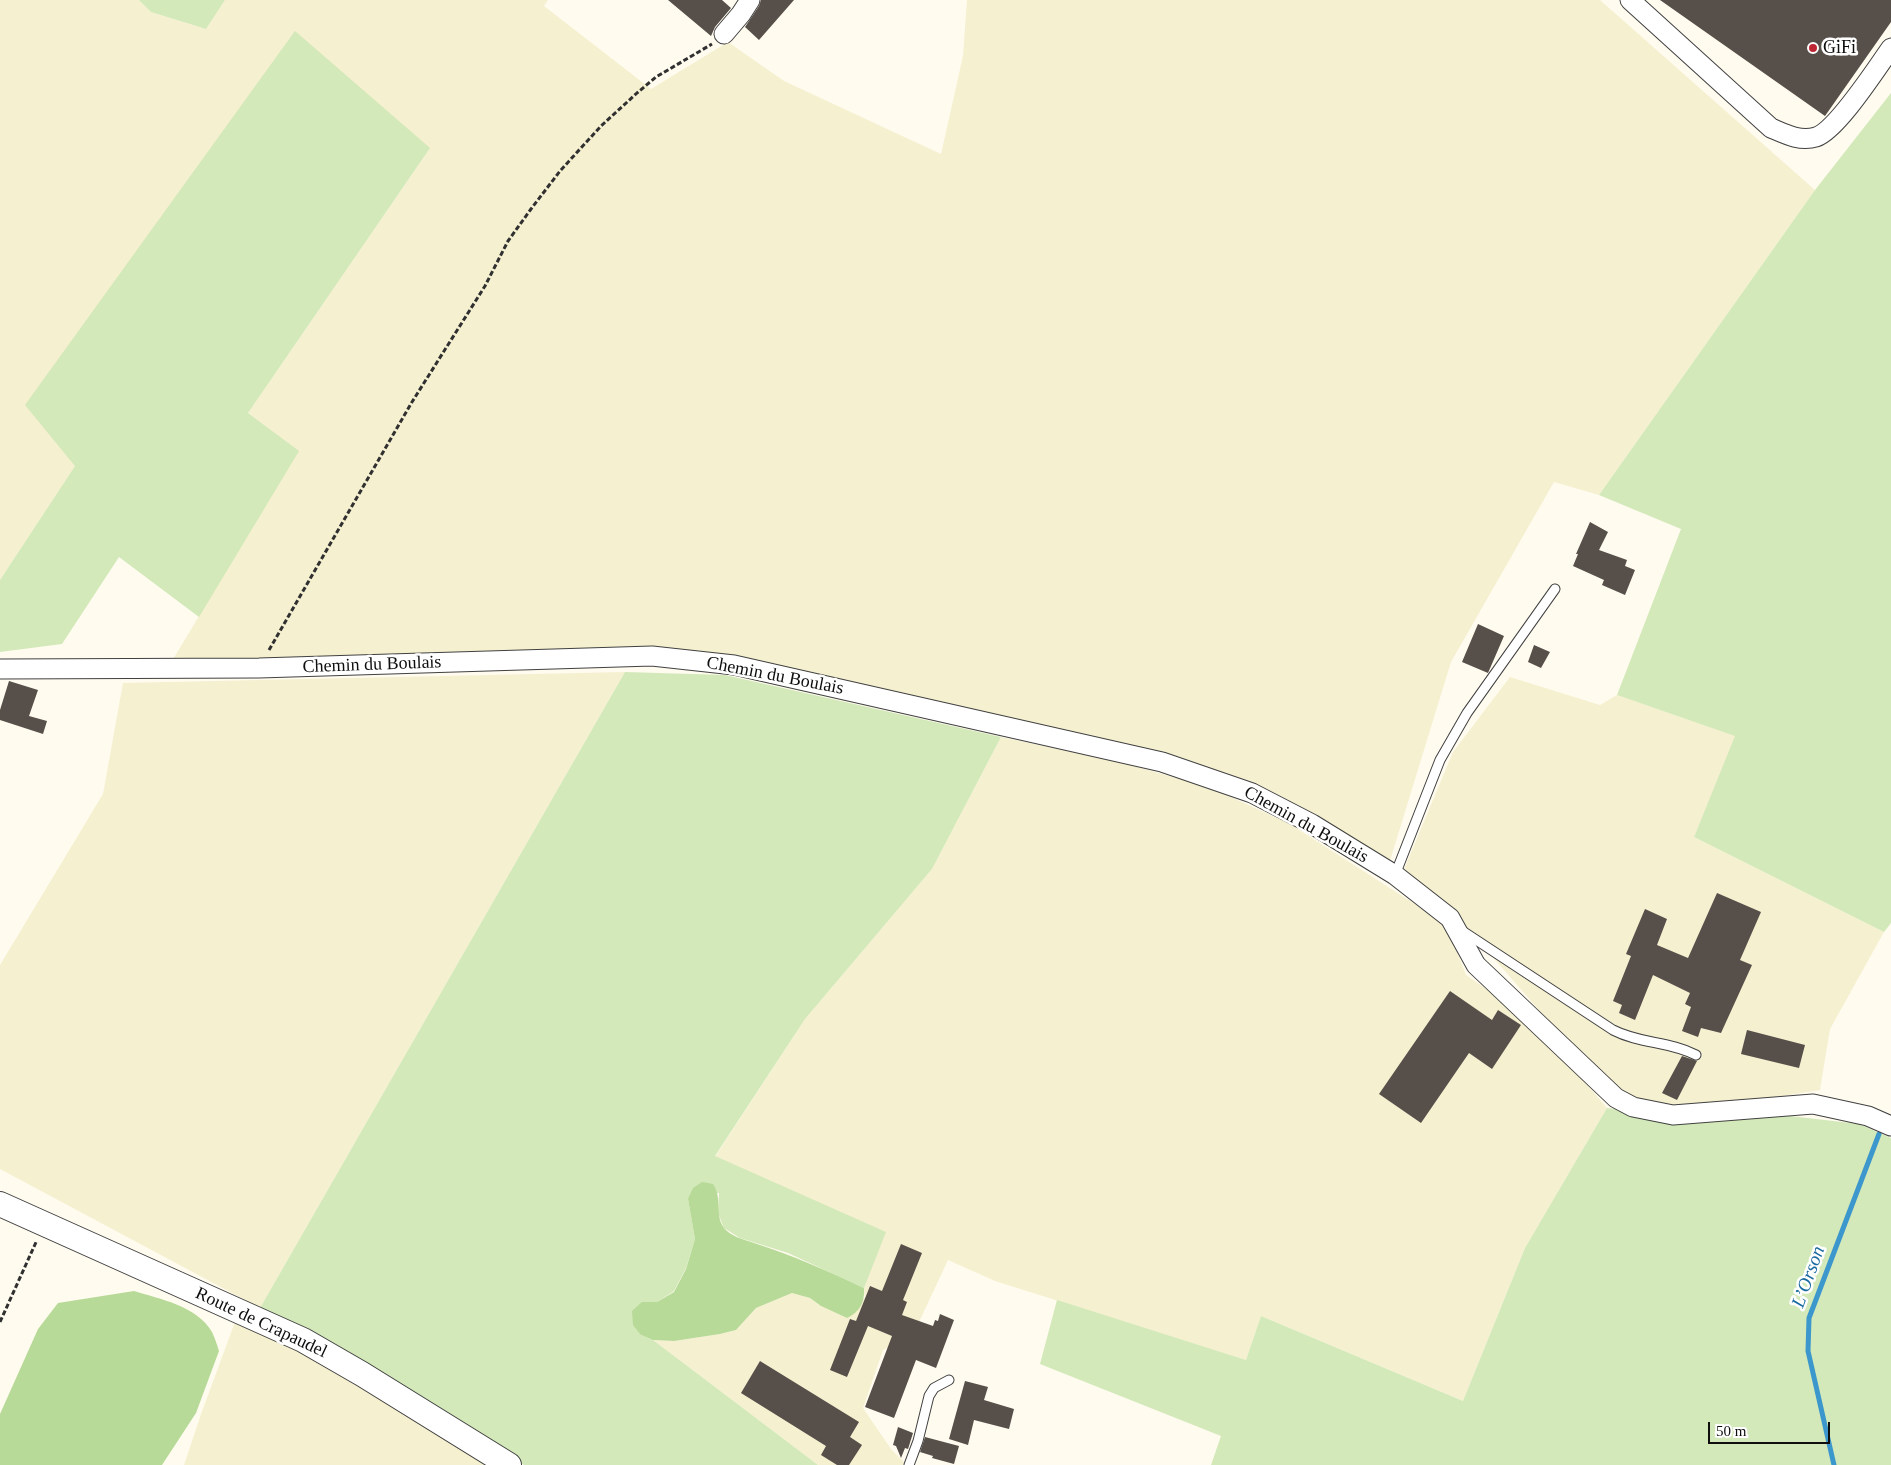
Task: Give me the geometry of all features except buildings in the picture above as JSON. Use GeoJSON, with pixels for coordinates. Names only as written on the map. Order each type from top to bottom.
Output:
{"type":"FeatureCollection","features":[{"type":"Feature","properties":{"kind":"street"},"geometry":{"type":"LineString","coordinates":[[724,34],[750,0]]}},
{"type":"Feature","properties":{"kind":"street"},"geometry":{"type":"LineString","coordinates":[[1630,0],[1771,128],[1795,138],[1816,137],[1838,121],[1891,48]]}},
{"type":"Feature","properties":{"kind":"street","name":"Chemin du Boulais"},"geometry":{"type":"LineString","coordinates":[[0,669],[259,668],[652,656],[734,665],[1162,762],[1252,793],[1312,824],[1394,875],[1450,918]]}},
{"type":"Feature","properties":{"kind":"street"},"geometry":{"type":"LineString","coordinates":[[1450,918],[1476,965],[1616,1098],[1634,1108],[1673,1115],[1813,1104],[1868,1116],[1891,1126]]}},
{"type":"Feature","properties":{"kind":"street","name":"Route de Crapaudel"},"geometry":{"type":"LineString","coordinates":[[0,1204],[303,1340],[362,1374],[509,1465]]}},
{"type":"Feature","properties":{"kind":"lane"},"geometry":{"type":"LineString","coordinates":[[1394,875],[1444,752],[1467,713],[1555,589]]}},
{"type":"Feature","properties":{"kind":"lane"},"geometry":{"type":"LineString","coordinates":[[1450,918],[1474,940],[1531,975],[1613,1030],[1636,1040],[1675,1046],[1696,1055]]}},
{"type":"Feature","properties":{"kind":"lane"},"geometry":{"type":"LineString","coordinates":[[909,1465],[918,1441],[929,1396],[934,1388],[949,1380]]}},
{"type":"Feature","properties":{"kind":"path"},"geometry":{"type":"LineString","coordinates":[[259,668],[412,402],[485,286],[508,241],[530,209],[560,171],[601,126],[637,93],[656,77],[705,49],[724,34]]}},
{"type":"Feature","properties":{"kind":"path"},"geometry":{"type":"LineString","coordinates":[[0,1322],[44,1224]]}},
{"type":"Feature","properties":{"kind":"shaded area"},"geometry":{"type":"Polygon","coordinates":[[[0,0],[139,0],[151,12],[206,29],[225,0],[548,0],[544,6],[651,89],[728,42],[784,81],[941,154],[963,56],[967,0],[1600,0],[1815,190],[1599,495],[1554,482],[1451,662],[1389,864],[1319,816],[1253,782],[1154,750],[890,694],[740,656],[632,647],[172,661],[298,451],[248,413],[430,148],[75,466],[0,580],[0,0]]]}},
{"type":"Feature","properties":{"kind":"shaded area"},"geometry":{"type":"Polygon","coordinates":[[[625,672],[260,1308],[0,1169],[0,965],[103,794],[123,683],[625,672]]]}},
{"type":"Feature","properties":{"kind":"shaded area"},"geometry":{"type":"Polygon","coordinates":[[[1510,677],[1600,705],[1617,695],[1736,736],[1694,837],[1884,932],[1830,1029],[1820,1090],[1757,1100],[1673,1109],[1615,1093],[1563,1038],[1452,910],[1402,874],[1453,752],[1510,677]]]}},
{"type":"Feature","properties":{"kind":"shaded area"},"geometry":{"type":"Polygon","coordinates":[[[1001,737],[1123,763],[1209,787],[1290,824],[1446,924],[1466,975],[1532,1020],[1607,1108],[1525,1248],[1463,1401],[1261,1316],[1246,1360],[995,1281],[948,1260],[913,1335],[883,1350],[863,1408],[891,1449],[904,1462],[903,1465],[818,1465],[653,1340],[674,1341],[736,1330],[756,1308],[792,1293],[810,1298],[821,1306],[847,1318],[865,1297],[864,1288],[885,1232],[715,1157],[805,1019],[932,869],[1001,737]]]}},
{"type":"Feature","properties":{"kind":"shaded area"},"geometry":{"type":"Polygon","coordinates":[[[235,1322],[331,1366],[493,1465],[184,1465],[235,1322]]]}},
{"type":"Feature","properties":{"kind":"green space"},"geometry":{"type":"Polygon","coordinates":[[[139,0],[225,0],[206,29],[151,12],[139,0]]]}},
{"type":"Feature","properties":{"kind":"green space"},"geometry":{"type":"Polygon","coordinates":[[[295,31],[430,148],[248,413],[299,451],[199,617],[119,557],[62,644],[0,652],[0,580],[75,466],[25,405],[295,31]]]}},
{"type":"Feature","properties":{"kind":"green space"},"geometry":{"type":"Polygon","coordinates":[[[1891,93],[1891,923],[1884,932],[1694,837],[1735,736],[1617,695],[1681,529],[1599,495],[1815,190],[1891,93]]]}},
{"type":"Feature","properties":{"kind":"green space"},"geometry":{"type":"Polygon","coordinates":[[[625,672],[725,675],[1001,737],[932,869],[805,1019],[715,1156],[886,1232],[864,1288],[788,1253],[740,1238],[724,1228],[718,1213],[719,1193],[688,1199],[695,1239],[686,1268],[674,1291],[657,1302],[642,1302],[641,1335],[653,1340],[818,1465],[524,1465],[329,1342],[260,1308],[625,672]]]}},
{"type":"Feature","properties":{"kind":"green space"},"geometry":{"type":"Polygon","coordinates":[[[1607,1108],[1633,1111],[1756,1112],[1859,1124],[1891,1138],[1891,1465],[1211,1465],[1221,1436],[1040,1364],[1057,1300],[1246,1360],[1261,1316],[1463,1401],[1525,1248],[1607,1108]]]}},
{"type":"Feature","properties":{"kind":"green space"},"geometry":{"type":"Polygon","coordinates":[[[702,1182],[713,1184],[718,1195],[719,1217],[727,1231],[738,1237],[823,1269],[864,1288],[864,1298],[858,1310],[847,1318],[821,1306],[810,1298],[792,1293],[756,1308],[736,1330],[674,1341],[653,1340],[641,1335],[633,1325],[632,1311],[642,1302],[657,1302],[674,1292],[686,1269],[695,1239],[688,1199],[693,1188],[702,1182]]]}},
{"type":"Feature","properties":{"kind":"green space"},"geometry":{"type":"Polygon","coordinates":[[[134,1291],[177,1305],[197,1316],[212,1332],[219,1351],[196,1413],[162,1465],[0,1465],[0,1414],[38,1329],[58,1303],[134,1291]]]}},
{"type":"Feature","properties":{"kind":"waterway","name":"L’Orson"},"geometry":{"type":"LineString","coordinates":[[1834,1465],[1808,1351],[1809,1318],[1879,1134]]}},
{"type":"Feature","properties":{"kind":"place","name":"GiFi"},"geometry":{"type":"Point","coordinates":[1813,48]}}]}
